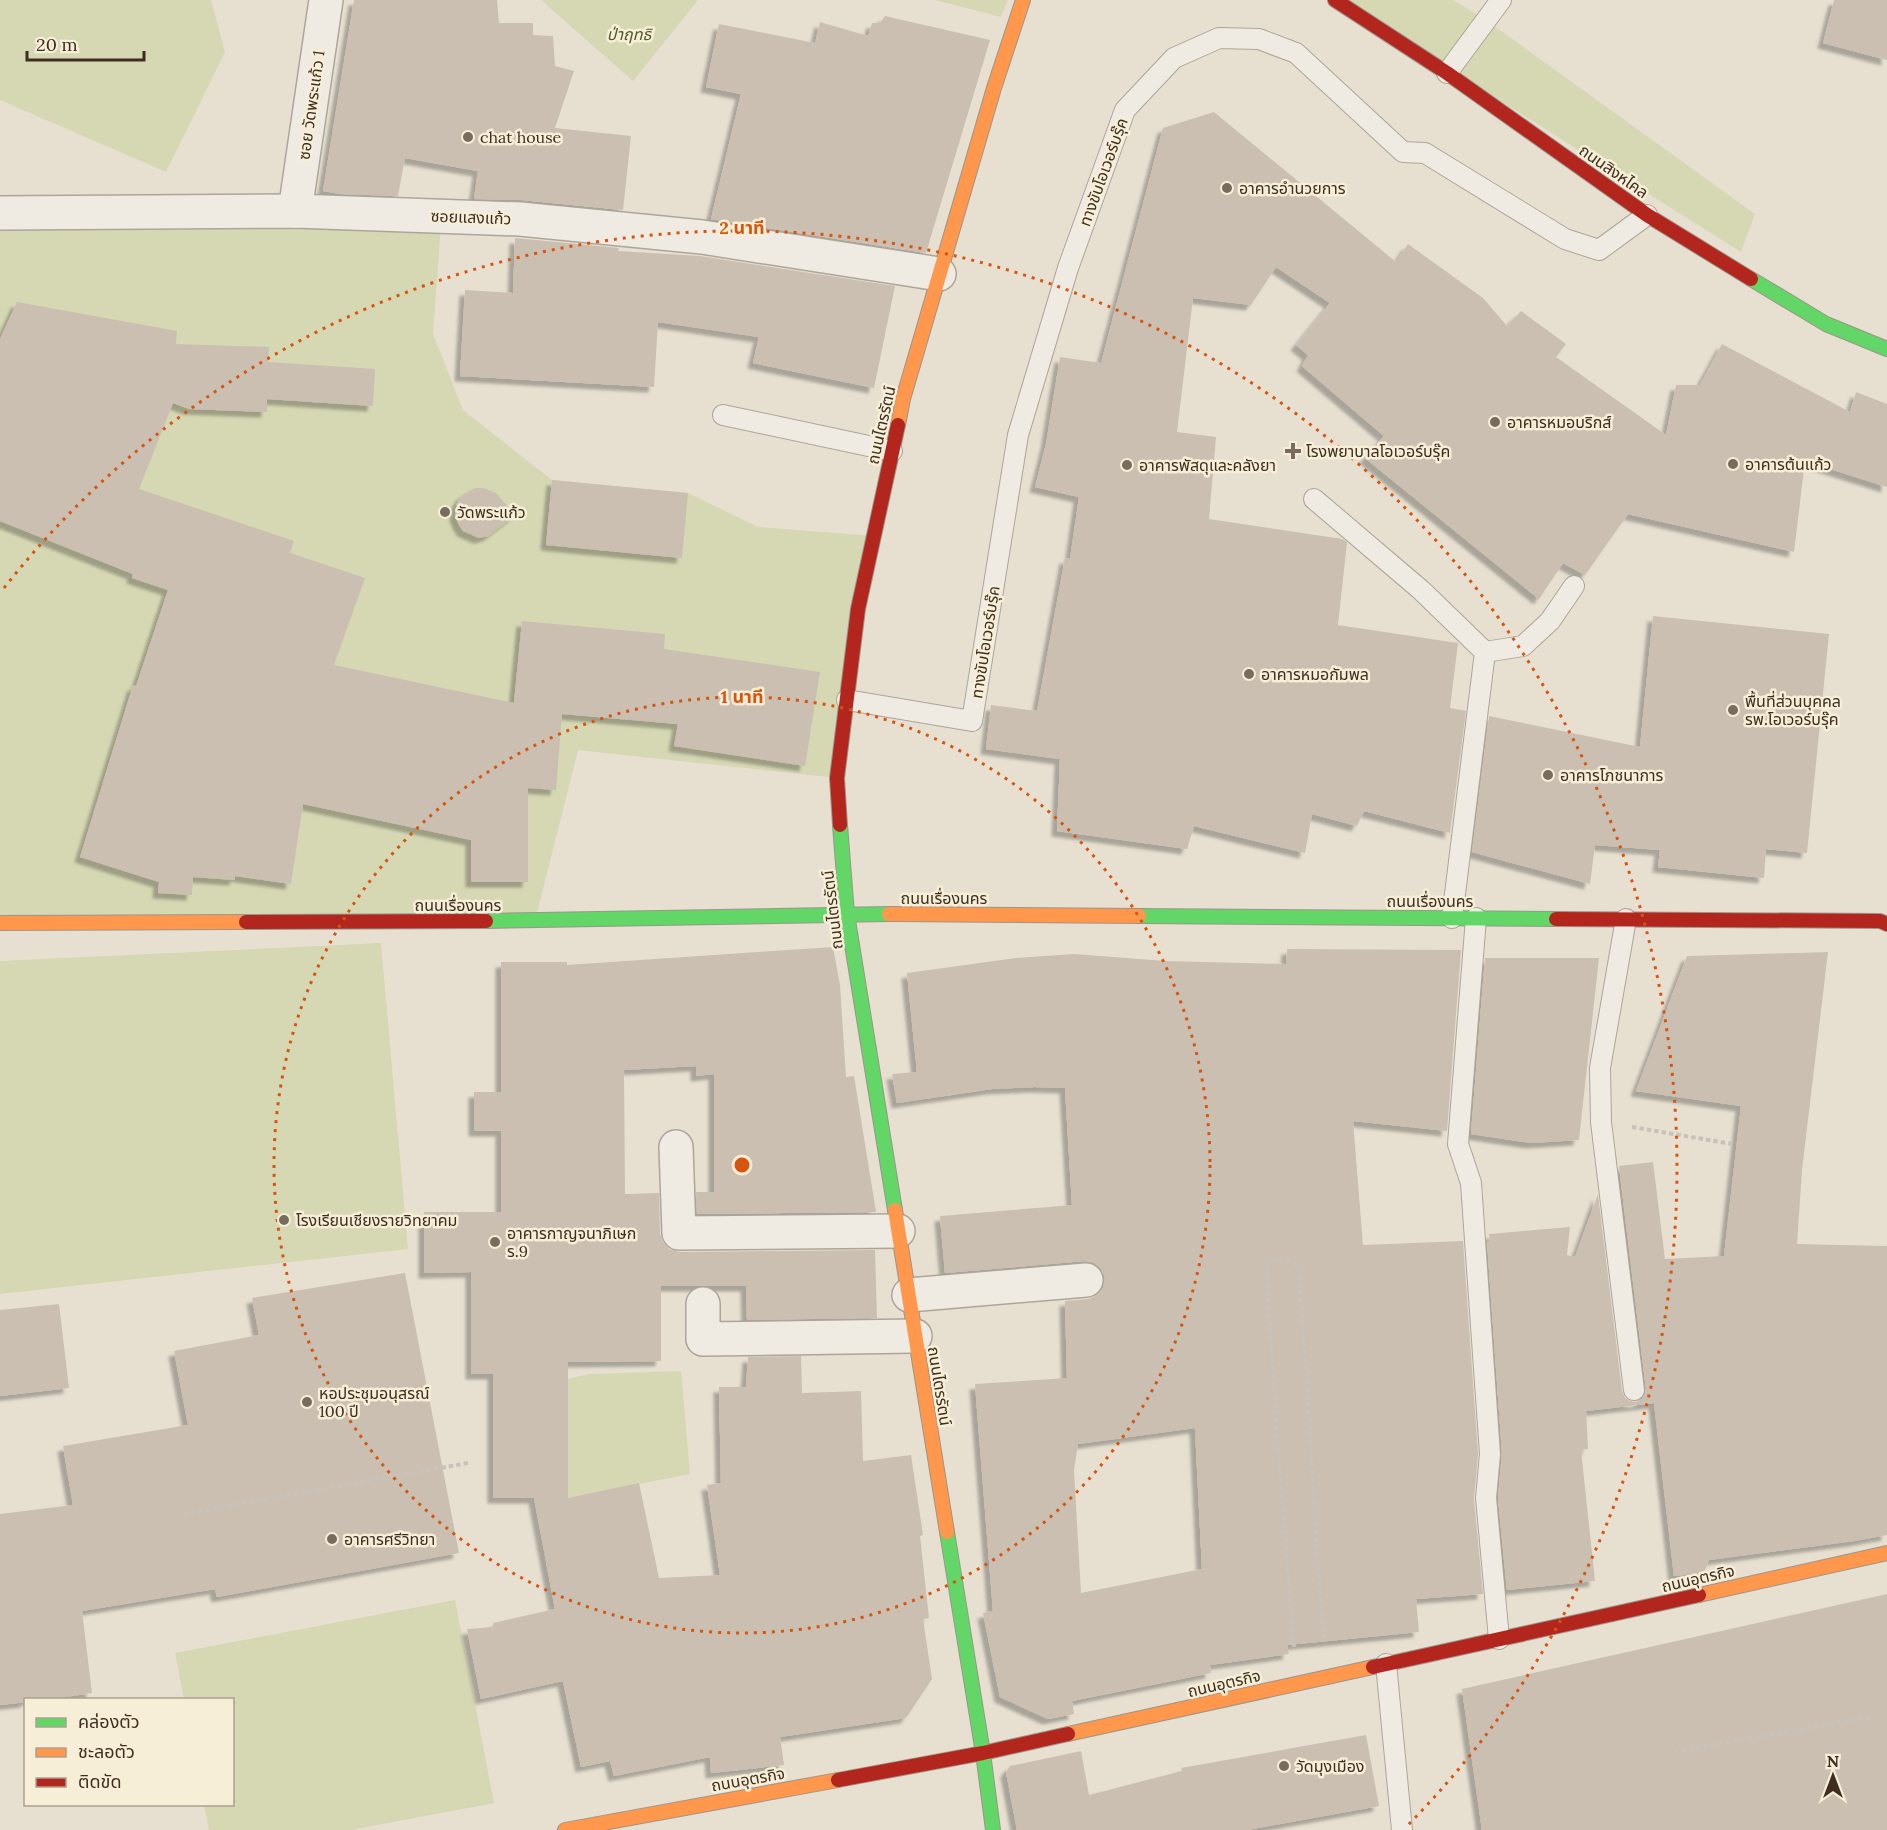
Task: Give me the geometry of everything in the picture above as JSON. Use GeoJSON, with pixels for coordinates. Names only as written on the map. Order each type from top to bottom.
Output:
{"type":"FeatureCollection","features":[{"type":"Feature","properties":{"kind":"street","name":"ซอย วัดพระแก้ว 1"},"geometry":{"type":"LineString","coordinates":[[295,211],[326,0]]}},
{"type":"Feature","properties":{"kind":"street","name":"ถนนไตรรัตน์"},"geometry":{"type":"LineString","coordinates":[[993,1830],[983,1753],[847,914],[837,778],[858,609],[903,399],[994,88],[1023,0]]}},
{"type":"Feature","properties":{"kind":"street","name":"ถนนสิงหไคล"},"geometry":{"type":"LineString","coordinates":[[1335,0],[1448,73],[1647,215],[1826,324],[1887,349]]}},
{"type":"Feature","properties":{"kind":"street","name":"ซอยแสงแก้ว"},"geometry":{"type":"LineString","coordinates":[[0,213],[295,211],[532,220],[702,237],[939,274]]}},
{"type":"Feature","properties":{"kind":"street","name":"ถนนเรื่องนคร"},"geometry":{"type":"LineString","coordinates":[[0,923],[535,921],[847,914],[1880,921],[1887,924]]}},
{"type":"Feature","properties":{"kind":"street"},"geometry":{"type":"LineString","coordinates":[[676,1147],[679,1233],[898,1230]]}},
{"type":"Feature","properties":{"kind":"street"},"geometry":{"type":"LineString","coordinates":[[909,1295],[1086,1280]]}},
{"type":"Feature","properties":{"kind":"street"},"geometry":{"type":"LineString","coordinates":[[703,1304],[703,1339],[915,1335]]}},
{"type":"Feature","properties":{"kind":"street","name":"ถนนอุตรกิจ"},"geometry":{"type":"LineString","coordinates":[[565,1830],[983,1753],[1887,1553]]}},
{"type":"Feature","properties":{"kind":"lane"},"geometry":{"type":"LineString","coordinates":[[1448,73],[1501,0]]}},
{"type":"Feature","properties":{"kind":"lane","name":"ทางขับโอเวอร์บรุ๊ค"},"geometry":{"type":"LineString","coordinates":[[847,700],[972,721],[1018,435],[1068,268],[1125,110],[1174,58],[1219,38],[1259,39],[1296,53],[1403,153],[1425,153],[1565,239],[1599,250],[1647,215]]}},
{"type":"Feature","properties":{"kind":"lane"},"geometry":{"type":"LineString","coordinates":[[723,415],[892,451]]}},
{"type":"Feature","properties":{"kind":"lane"},"geometry":{"type":"LineString","coordinates":[[1314,499],[1421,590],[1485,652]]}},
{"type":"Feature","properties":{"kind":"lane"},"geometry":{"type":"LineString","coordinates":[[1485,652],[1523,646],[1550,621],[1574,586]]}},
{"type":"Feature","properties":{"kind":"lane"},"geometry":{"type":"LineString","coordinates":[[1452,918],[1485,652]]}},
{"type":"Feature","properties":{"kind":"lane"},"geometry":{"type":"LineString","coordinates":[[1476,918],[1458,1144],[1471,1183],[1490,1454],[1486,1498],[1499,1639]]}},
{"type":"Feature","properties":{"kind":"lane"},"geometry":{"type":"LineString","coordinates":[[1626,919],[1600,1068],[1601,1122],[1634,1390]]}},
{"type":"Feature","properties":{"kind":"lane"},"geometry":{"type":"LineString","coordinates":[[1386,1664],[1402,1830]]}},
{"type":"Feature","properties":{"kind":"path"},"geometry":{"type":"LineString","coordinates":[[1601,1122],[1732,1144]]}},
{"type":"Feature","properties":{"kind":"path"},"geometry":{"type":"LineString","coordinates":[[1296,1684],[1267,1276],[1267,1262],[1277,1260],[1289,1260],[1298,1266],[1326,1677]]}},
{"type":"Feature","properties":{"kind":"path"},"geometry":{"type":"LineString","coordinates":[[183,1514],[468,1463]]}},
{"type":"Feature","properties":{"kind":"path"},"geometry":{"type":"LineString","coordinates":[[1674,1752],[1871,1717]]}},
{"type":"Feature","properties":{"kind":"green space"},"geometry":{"type":"Polygon","coordinates":[[[0,0],[211,0],[225,52],[166,172],[0,100],[0,0]]]}},
{"type":"Feature","properties":{"kind":"green space","name":"ป่าฤทธิ"},"geometry":{"type":"Polygon","coordinates":[[[541,0],[698,0],[633,81],[541,0]]]}},
{"type":"Feature","properties":{"kind":"green space"},"geometry":{"type":"Polygon","coordinates":[[[935,0],[1008,0],[1001,17],[935,0]]]}},
{"type":"Feature","properties":{"kind":"green space"},"geometry":{"type":"Polygon","coordinates":[[[1340,0],[1453,0],[1486,20],[1755,214],[1741,252],[1340,0]]]}},
{"type":"Feature","properties":{"kind":"green space","name":"วัดพระแก้ว"},"geometry":{"type":"Polygon","coordinates":[[[0,214],[441,225],[433,334],[463,410],[552,480],[688,493],[758,527],[874,536],[837,778],[578,750],[535,921],[0,923],[0,214]]]}},
{"type":"Feature","properties":{"kind":"green space"},"geometry":{"type":"Polygon","coordinates":[[[381,943],[408,1249],[0,1294],[0,961],[381,943]]]}},
{"type":"Feature","properties":{"kind":"green space"},"geometry":{"type":"Polygon","coordinates":[[[681,1371],[690,1474],[568,1498],[568,1379],[589,1374],[681,1371]]]}},
{"type":"Feature","properties":{"kind":"green space"},"geometry":{"type":"Polygon","coordinates":[[[455,1600],[494,1803],[351,1830],[209,1830],[204,1806],[234,1806],[234,1698],[184,1698],[175,1653],[455,1600]]]}},
{"type":"Feature","properties":{"kind":"building"},"geometry":{"type":"Polygon","coordinates":[[[354,0],[497,0],[499,23],[533,23],[533,35],[553,36],[555,66],[574,71],[555,128],[631,136],[623,210],[522,200],[474,199],[478,171],[405,158],[398,196],[323,191],[354,0]]]}},
{"type":"Feature","properties":{"kind":"building"},"geometry":{"type":"Polygon","coordinates":[[[1834,0],[1887,0],[1887,60],[1823,43],[1834,0]]]}},
{"type":"Feature","properties":{"kind":"building"},"geometry":{"type":"Polygon","coordinates":[[[885,16],[990,40],[926,253],[711,219],[741,94],[706,87],[719,24],[815,43],[820,22],[868,36],[872,23],[880,23],[885,16]]]}},
{"type":"Feature","properties":{"kind":"building"},"geometry":{"type":"Polygon","coordinates":[[[1214,112],[1396,262],[1408,244],[1483,298],[1507,326],[1521,311],[1566,344],[1556,357],[1666,435],[1676,385],[1700,385],[1722,344],[1850,412],[1856,392],[1887,404],[1887,487],[1805,461],[1794,552],[1628,514],[1585,575],[1563,563],[1539,599],[1365,458],[1384,436],[1302,366],[1308,355],[1296,345],[1330,303],[1276,267],[1251,305],[1193,298],[1177,432],[1216,437],[1209,519],[1342,539],[1347,542],[1338,625],[1458,643],[1450,708],[1466,711],[1450,833],[1364,811],[1357,826],[1312,814],[1305,853],[1194,826],[1187,849],[1057,831],[1060,759],[986,749],[991,705],[1037,711],[1065,558],[1070,559],[1079,497],[1035,487],[1046,444],[1060,357],[1101,363],[1163,128],[1214,112]]]}},
{"type":"Feature","properties":{"kind":"building"},"geometry":{"type":"Polygon","coordinates":[[[515,238],[619,248],[618,251],[700,256],[895,286],[874,388],[753,363],[759,337],[658,322],[654,387],[460,376],[465,290],[513,293],[515,238]]]}},
{"type":"Feature","properties":{"kind":"building"},"geometry":{"type":"Polygon","coordinates":[[[17,302],[177,331],[176,344],[269,347],[268,362],[375,369],[373,406],[267,399],[267,412],[189,409],[173,403],[139,489],[294,541],[290,553],[365,578],[334,665],[514,703],[522,621],[665,634],[664,649],[820,672],[805,766],[674,746],[678,724],[562,714],[556,790],[528,788],[528,882],[471,882],[471,840],[303,804],[291,884],[235,876],[235,880],[193,877],[192,895],[158,893],[159,882],[80,857],[133,685],[136,686],[168,590],[132,578],[133,574],[0,521],[0,339],[17,302]]]}},
{"type":"Feature","properties":{"kind":"building"},"geometry":{"type":"Polygon","coordinates":[[[552,480],[688,493],[682,558],[546,545],[552,480]]]}},
{"type":"Feature","properties":{"kind":"building"},"geometry":{"type":"Polygon","coordinates":[[[475,488],[484,488],[496,493],[515,515],[488,536],[479,538],[463,531],[455,515],[457,503],[462,495],[475,488]]]}},
{"type":"Feature","properties":{"kind":"building","name":"พื้นที่ส่วนบุคคล รพ.โอเวอร์บรุ๊ค"},"geometry":{"type":"Polygon","coordinates":[[[1653,616],[1829,634],[1807,853],[1766,849],[1764,878],[1658,867],[1660,850],[1595,845],[1590,884],[1472,852],[1489,716],[1640,747],[1653,616]]]}},
{"type":"Feature","properties":{"kind":"building"},"geometry":{"type":"Polygon","coordinates":[[[833,947],[840,985],[846,1077],[854,1076],[876,1212],[697,1214],[696,1192],[714,1192],[714,1074],[696,1076],[696,1066],[624,1070],[625,1194],[659,1193],[660,1234],[669,1249],[679,1252],[875,1250],[877,1318],[747,1320],[746,1286],[661,1286],[661,1361],[568,1362],[568,1498],[639,1483],[659,1578],[720,1575],[707,1485],[721,1483],[719,1387],[746,1387],[748,1357],[801,1356],[802,1393],[861,1391],[863,1461],[911,1455],[923,1535],[920,1536],[929,1618],[923,1619],[932,1679],[906,1718],[780,1737],[784,1765],[711,1773],[710,1757],[614,1776],[610,1761],[581,1767],[563,1681],[481,1699],[467,1629],[493,1627],[493,1623],[555,1609],[534,1498],[493,1498],[493,1374],[471,1374],[471,1272],[424,1273],[424,1212],[501,1212],[501,1131],[474,1131],[474,1092],[501,1092],[501,962],[567,962],[567,965],[833,947]]]}},
{"type":"Feature","properties":{"kind":"building"},"geometry":{"type":"Polygon","coordinates":[[[1287,949],[1461,950],[1447,1131],[1353,1121],[1363,1245],[1463,1241],[1478,1454],[1474,1499],[1483,1594],[1416,1599],[1419,1632],[1287,1645],[1289,1654],[1210,1665],[1211,1673],[1072,1701],[1074,1714],[1048,1719],[1000,1697],[983,1613],[993,1611],[975,1384],[1067,1378],[1065,1301],[1096,1296],[1103,1288],[1105,1278],[1101,1269],[1094,1263],[1084,1261],[945,1273],[940,1216],[1072,1205],[1065,1088],[992,1089],[897,1103],[892,1074],[917,1072],[907,973],[1016,958],[1074,954],[1166,961],[1286,964],[1287,949]],[[1195,1428],[1078,1444],[1074,1470],[1081,1593],[1202,1569],[1195,1428]]]}},
{"type":"Feature","properties":{"kind":"building"},"geometry":{"type":"Polygon","coordinates":[[[1828,952],[1802,1170],[1797,1244],[1887,1246],[1887,1535],[1709,1560],[1704,1573],[1674,1576],[1654,1403],[1586,1411],[1588,1449],[1581,1450],[1595,1581],[1507,1590],[1498,1498],[1502,1453],[1487,1241],[1490,1241],[1489,1234],[1570,1227],[1567,1255],[1575,1257],[1598,1194],[1622,1391],[1625,1398],[1630,1401],[1636,1402],[1642,1399],[1646,1389],[1619,1166],[1653,1162],[1665,1259],[1724,1256],[1741,1106],[1636,1091],[1687,956],[1828,952]]]}},
{"type":"Feature","properties":{"kind":"building"},"geometry":{"type":"Polygon","coordinates":[[[1485,958],[1599,958],[1579,1140],[1531,1143],[1471,1134],[1485,958]]]}},
{"type":"Feature","properties":{"kind":"building"},"geometry":{"type":"Polygon","coordinates":[[[405,1273],[459,1553],[217,1597],[215,1589],[82,1611],[92,1693],[58,1698],[24,1698],[24,1702],[0,1705],[0,1514],[73,1505],[63,1446],[188,1425],[174,1351],[259,1335],[252,1298],[405,1273]]]}},
{"type":"Feature","properties":{"kind":"building"},"geometry":{"type":"Polygon","coordinates":[[[59,1304],[69,1388],[0,1396],[0,1310],[59,1304]]]}},
{"type":"Feature","properties":{"kind":"building"},"geometry":{"type":"Polygon","coordinates":[[[1887,1594],[1887,1830],[1482,1830],[1462,1689],[1887,1594]]]}},
{"type":"Feature","properties":{"kind":"building"},"geometry":{"type":"Polygon","coordinates":[[[1366,1735],[1379,1806],[1247,1830],[1017,1830],[1006,1772],[1010,1766],[1081,1751],[1089,1795],[1182,1771],[1181,1768],[1366,1735]]]}},
{"type":"Feature","properties":{"kind":"traffic: fast"},"geometry":{"type":"LineString","coordinates":[[1751,279],[1826,324],[1887,349]]}},
{"type":"Feature","properties":{"kind":"traffic: fast"},"geometry":{"type":"LineString","coordinates":[[840,825],[847,914],[895,1210]]}},
{"type":"Feature","properties":{"kind":"traffic: fast"},"geometry":{"type":"LineString","coordinates":[[486,921],[889,914]]}},
{"type":"Feature","properties":{"kind":"traffic: fast"},"geometry":{"type":"LineString","coordinates":[[1139,916],[1556,919]]}},
{"type":"Feature","properties":{"kind":"traffic: fast"},"geometry":{"type":"LineString","coordinates":[[947,1532],[983,1753],[993,1830]]}},
{"type":"Feature","properties":{"kind":"traffic: slow"},"geometry":{"type":"LineString","coordinates":[[898,425],[903,399],[994,88],[1023,0]]}},
{"type":"Feature","properties":{"kind":"traffic: slow"},"geometry":{"type":"LineString","coordinates":[[889,914],[1139,916]]}},
{"type":"Feature","properties":{"kind":"traffic: slow"},"geometry":{"type":"LineString","coordinates":[[0,923],[246,922]]}},
{"type":"Feature","properties":{"kind":"traffic: slow"},"geometry":{"type":"LineString","coordinates":[[895,1210],[947,1532]]}},
{"type":"Feature","properties":{"kind":"traffic: slow"},"geometry":{"type":"LineString","coordinates":[[1699,1595],[1887,1553]]}},
{"type":"Feature","properties":{"kind":"traffic: slow"},"geometry":{"type":"LineString","coordinates":[[1068,1734],[1373,1667]]}},
{"type":"Feature","properties":{"kind":"traffic: slow"},"geometry":{"type":"LineString","coordinates":[[565,1830],[838,1780]]}},
{"type":"Feature","properties":{"kind":"traffic: jam"},"geometry":{"type":"LineString","coordinates":[[1335,0],[1447,73],[1647,215],[1751,279]]}},
{"type":"Feature","properties":{"kind":"traffic: jam"},"geometry":{"type":"LineString","coordinates":[[840,825],[837,778],[858,609],[898,425]]}},
{"type":"Feature","properties":{"kind":"traffic: jam"},"geometry":{"type":"LineString","coordinates":[[1556,919],[1880,921],[1887,924]]}},
{"type":"Feature","properties":{"kind":"traffic: jam"},"geometry":{"type":"LineString","coordinates":[[246,922],[486,921]]}},
{"type":"Feature","properties":{"kind":"traffic: jam"},"geometry":{"type":"LineString","coordinates":[[1373,1667],[1699,1595]]}},
{"type":"Feature","properties":{"kind":"traffic: jam"},"geometry":{"type":"LineString","coordinates":[[838,1780],[983,1753],[1068,1734]]}},
{"type":"Feature","properties":{"kind":"place","name":"chat house"},"geometry":{"type":"Point","coordinates":[468,137]}},
{"type":"Feature","properties":{"kind":"place","name":"อาคารอำนวยการ"},"geometry":{"type":"Point","coordinates":[1227,188]}},
{"type":"Feature","properties":{"kind":"place","name":"อาคารหมอบริกส์"},"geometry":{"type":"Point","coordinates":[1495,422]}},
{"type":"Feature","properties":{"kind":"place","name":"โรงพยาบาลโอเวอร์บรุ๊ค"},"geometry":{"type":"Point","coordinates":[1293,451]}},
{"type":"Feature","properties":{"kind":"place","name":"อาคารต้นแก้ว"},"geometry":{"type":"Point","coordinates":[1733,464]}},
{"type":"Feature","properties":{"kind":"place","name":"อาคารพัสดุและคลังยา"},"geometry":{"type":"Point","coordinates":[1127,465]}},
{"type":"Feature","properties":{"kind":"place","name":"วัดพระแก้ว"},"geometry":{"type":"Point","coordinates":[445,512]}},
{"type":"Feature","properties":{"kind":"place","name":"อาคารหมอกัมพล"},"geometry":{"type":"Point","coordinates":[1249,674]}},
{"type":"Feature","properties":{"kind":"place","name":"พื้นที่ส่วนบุคคล รพ.โอเวอร์บรุ๊ค"},"geometry":{"type":"Point","coordinates":[1733,710]}},
{"type":"Feature","properties":{"kind":"place","name":"อาคารโภชนาการ"},"geometry":{"type":"Point","coordinates":[1548,775]}},
{"type":"Feature","properties":{"kind":"place","name":"โรงเรียนเชียงรายวิทยาคม"},"geometry":{"type":"Point","coordinates":[284,1220]}},
{"type":"Feature","properties":{"kind":"place","name":"อาคารกาญจนาภิเษก ร.9"},"geometry":{"type":"Point","coordinates":[495,1242]}},
{"type":"Feature","properties":{"kind":"place","name":"หอประชุมอนุสรณ์ 100 ปี"},"geometry":{"type":"Point","coordinates":[307,1402]}},
{"type":"Feature","properties":{"kind":"place","name":"อาคารศรีวิทยา"},"geometry":{"type":"Point","coordinates":[332,1539]}},
{"type":"Feature","properties":{"kind":"place","name":"วัดมุงเมือง"},"geometry":{"type":"Point","coordinates":[1284,1766]}}]}
